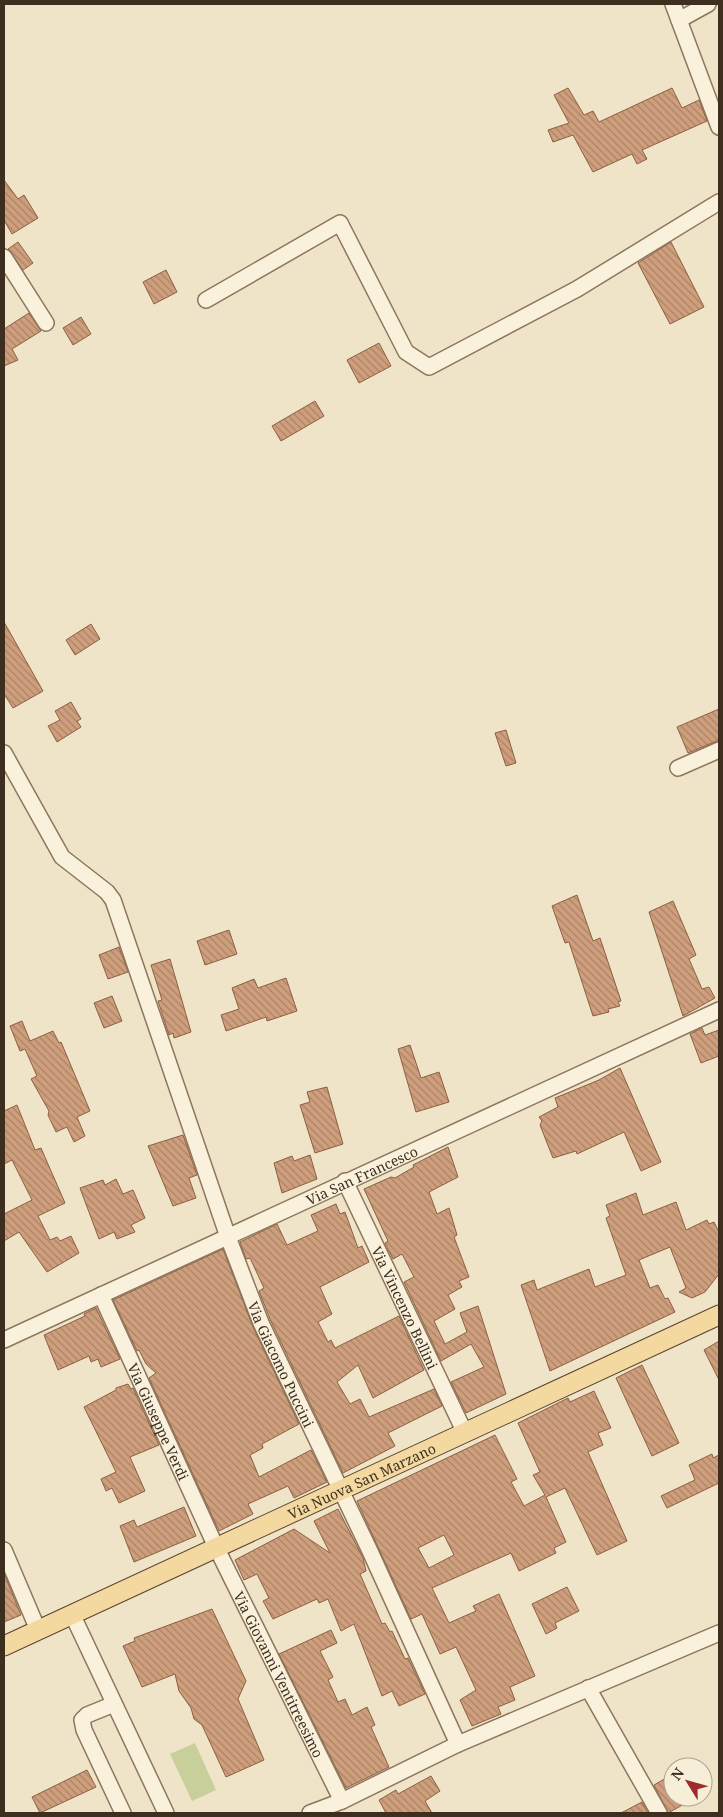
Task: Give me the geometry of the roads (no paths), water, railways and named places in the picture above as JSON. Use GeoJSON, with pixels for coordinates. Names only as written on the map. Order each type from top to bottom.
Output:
{"type":"FeatureCollection","features":[{"type":"Feature","properties":{"kind":"main road","name":"Via Nuova San Marzano"},"geometry":{"type":"LineString","coordinates":[[4,1646],[719,1315]]}},
{"type":"Feature","properties":{"kind":"street"},"geometry":{"type":"LineString","coordinates":[[673,4],[719,127]]}},
{"type":"Feature","properties":{"kind":"street"},"geometry":{"type":"LineString","coordinates":[[680,20],[708,4]]}},
{"type":"Feature","properties":{"kind":"street"},"geometry":{"type":"LineString","coordinates":[[206,300],[340,223],[406,352],[429,367],[577,289],[719,202]]}},
{"type":"Feature","properties":{"kind":"street"},"geometry":{"type":"LineString","coordinates":[[4,257],[46,323]]}},
{"type":"Feature","properties":{"kind":"street"},"geometry":{"type":"LineString","coordinates":[[678,768],[719,750]]}},
{"type":"Feature","properties":{"kind":"street","name":"Via Giacomo Puccini"},"geometry":{"type":"LineString","coordinates":[[4,753],[62,857],[107,892],[113,900],[228,1237],[261,1322],[458,1744]]}},
{"type":"Feature","properties":{"kind":"street","name":"Via San Francesco"},"geometry":{"type":"LineString","coordinates":[[4,1340],[719,1010]]}},
{"type":"Feature","properties":{"kind":"street","name":"Via Vincenzo Bellini"},"geometry":{"type":"LineString","coordinates":[[345,1181],[465,1433]]}},
{"type":"Feature","properties":{"kind":"street","name":"Via Giuseppe Verdi"},"geometry":{"type":"LineString","coordinates":[[101,1295],[216,1547]]}},
{"type":"Feature","properties":{"kind":"street","name":"Via Giovanni Ventitreesimo"},"geometry":{"type":"LineString","coordinates":[[216,1547],[342,1801]]}},
{"type":"Feature","properties":{"kind":"street"},"geometry":{"type":"LineString","coordinates":[[4,1550],[38,1630]]}},
{"type":"Feature","properties":{"kind":"street"},"geometry":{"type":"LineString","coordinates":[[72,1614],[166,1813]]}},
{"type":"Feature","properties":{"kind":"street"},"geometry":{"type":"LineString","coordinates":[[310,1813],[342,1801],[458,1744],[719,1633]]}},
{"type":"Feature","properties":{"kind":"street"},"geometry":{"type":"LineString","coordinates":[[588,1688],[658,1813]]}},
{"type":"Feature","properties":{"kind":"street"},"geometry":{"type":"LineString","coordinates":[[114,1704],[87,1714],[82,1720],[84,1730],[123,1813]]}}]}
